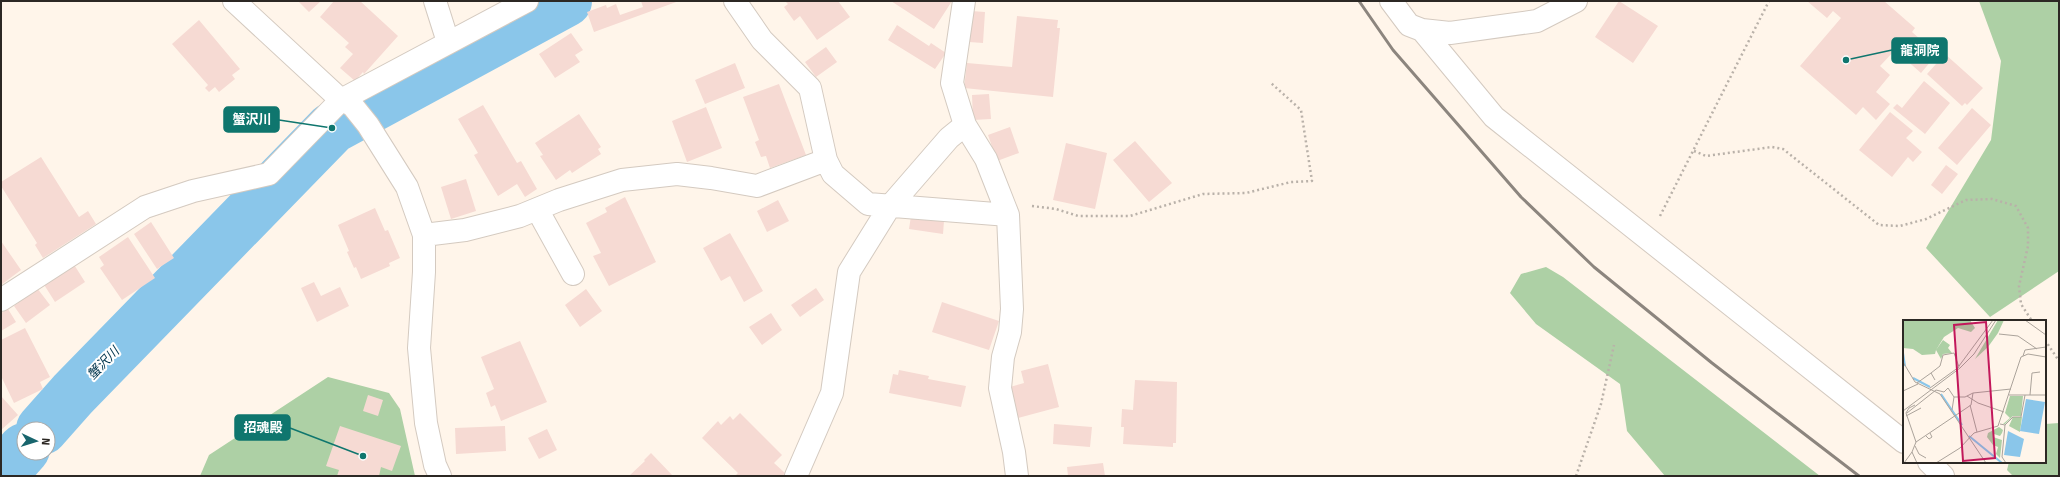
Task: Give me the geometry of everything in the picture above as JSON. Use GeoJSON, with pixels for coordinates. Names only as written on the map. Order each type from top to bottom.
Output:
{"type":"FeatureCollection","features":[{"type":"Feature","properties":{"kind":"street"},"geometry":{"type":"LineString","coordinates":[[234,1],[347,102],[368,124],[407,187],[424,235],[424,272],[419,348],[426,423],[435,465],[440,476]]}},
{"type":"Feature","properties":{"kind":"street"},"geometry":{"type":"LineString","coordinates":[[435,1],[448,42]]}},
{"type":"Feature","properties":{"kind":"street"},"geometry":{"type":"LineString","coordinates":[[1,300],[145,207],[193,191],[269,174],[347,102],[448,42],[527,1]]}},
{"type":"Feature","properties":{"kind":"street"},"geometry":{"type":"LineString","coordinates":[[735,1],[762,40],[810,88],[826,160],[833,174],[868,204],[1008,215]]}},
{"type":"Feature","properties":{"kind":"street"},"geometry":{"type":"LineString","coordinates":[[964,1],[952,83],[965,125],[986,159],[1008,215],[1012,309],[1010,332],[1003,357],[1000,388],[1014,452],[1017,476]]}},
{"type":"Feature","properties":{"kind":"street"},"geometry":{"type":"LineString","coordinates":[[1391,1],[1409,24],[1422,30],[1450,33],[1537,21],[1576,1]]}},
{"type":"Feature","properties":{"kind":"street"},"geometry":{"type":"LineString","coordinates":[[1422,30],[1494,117],[1903,441]]}},
{"type":"Feature","properties":{"kind":"street"},"geometry":{"type":"LineString","coordinates":[[796,476],[832,393],[849,272],[890,206],[949,138],[965,125]]}},
{"type":"Feature","properties":{"kind":"street"},"geometry":{"type":"LineString","coordinates":[[424,235],[465,230],[520,216],[558,200],[622,180],[669,175],[711,178],[757,186],[826,160]]}},
{"type":"Feature","properties":{"kind":"street"},"geometry":{"type":"LineString","coordinates":[[537,209],[573,274]]}},
{"type":"Feature","properties":{"kind":"street"},"geometry":{"type":"LineString","coordinates":[[1930,463],[1943,476]]}},
{"type":"Feature","properties":{"kind":"path"},"geometry":{"type":"LineString","coordinates":[[1657,222],[1769,1]]}},
{"type":"Feature","properties":{"kind":"path"},"geometry":{"type":"LineString","coordinates":[[1008,215],[1016,203],[1056,209],[1078,216],[1130,216],[1203,194],[1246,193],[1291,182],[1312,181],[1301,110],[1271,84]]}},
{"type":"Feature","properties":{"kind":"path"},"geometry":{"type":"LineString","coordinates":[[1694,151],[1706,156],[1772,147],[1783,149],[1879,225],[1900,226],[1926,220],[1966,200],[1992,198],[2016,206],[2028,228],[2028,246],[2019,286],[2021,304],[2031,320]]}},
{"type":"Feature","properties":{"kind":"path"},"geometry":{"type":"LineString","coordinates":[[2046,342],[2059,361]]}},
{"type":"Feature","properties":{"kind":"path"},"geometry":{"type":"LineString","coordinates":[[1576,476],[1601,404],[1614,345]]}},
{"type":"Feature","properties":{"kind":"green space"},"geometry":{"type":"Polygon","coordinates":[[[1979,1],[2059,1],[2059,271],[1990,317],[1926,248],[1991,140],[2001,61],[1979,1]]]}},
{"type":"Feature","properties":{"kind":"green space"},"geometry":{"type":"Polygon","coordinates":[[[1546,267],[1563,277],[1820,476],[1665,476],[1627,431],[1620,384],[1536,324],[1510,293],[1521,274],[1546,267]]]}},
{"type":"Feature","properties":{"kind":"green space"},"geometry":{"type":"Polygon","coordinates":[[[328,377],[389,393],[400,409],[415,476],[200,476],[209,455],[328,377]]]}},
{"type":"Feature","properties":{"kind":"green space"},"geometry":{"type":"Polygon","coordinates":[[[2059,423],[2059,476],[2013,476],[2007,470],[2009,463],[2046,463],[2046,424],[2059,423]]]}},
{"type":"Feature","properties":{"kind":"building"},"geometry":{"type":"Polygon","coordinates":[[[298,1],[321,1],[309,12],[298,1]]]}},
{"type":"Feature","properties":{"kind":"building"},"geometry":{"type":"Polygon","coordinates":[[[334,1],[360,1],[398,36],[364,74],[363,72],[355,81],[340,68],[353,54],[345,47],[349,43],[320,17],[334,1]]]}},
{"type":"Feature","properties":{"kind":"building"},"geometry":{"type":"Polygon","coordinates":[[[641,1],[679,1],[594,32],[587,12],[606,5],[607,8],[616,4],[620,15],[643,7],[641,1]]]}},
{"type":"Feature","properties":{"kind":"building"},"geometry":{"type":"Polygon","coordinates":[[[785,1],[838,1],[850,17],[817,40],[800,16],[794,21],[784,7],[788,4],[785,1]]]}},
{"type":"Feature","properties":{"kind":"building"},"geometry":{"type":"Polygon","coordinates":[[[891,1],[952,1],[934,29],[891,1]]]}},
{"type":"Feature","properties":{"kind":"building"},"geometry":{"type":"Polygon","coordinates":[[[1619,1],[1658,26],[1633,63],[1595,37],[1619,1]]]}},
{"type":"Feature","properties":{"kind":"building"},"geometry":{"type":"Polygon","coordinates":[[[1807,1],[1884,1],[1915,28],[1912,32],[1937,54],[1921,73],[1895,50],[1880,66],[1890,75],[1876,92],[1890,104],[1876,120],[1863,107],[1856,115],[1800,66],[1841,18],[1833,11],[1827,18],[1807,1]]]}},
{"type":"Feature","properties":{"kind":"building"},"geometry":{"type":"Polygon","coordinates":[[[971,11],[985,12],[983,43],[969,42],[971,11]]]}},
{"type":"Feature","properties":{"kind":"building"},"geometry":{"type":"Polygon","coordinates":[[[1017,16],[1058,20],[1057,28],[1060,28],[1053,97],[964,88],[967,63],[1012,67],[1017,16]]]}},
{"type":"Feature","properties":{"kind":"building"},"geometry":{"type":"Polygon","coordinates":[[[199,20],[240,69],[232,75],[235,79],[219,92],[215,87],[209,92],[205,88],[208,85],[172,44],[199,20]]]}},
{"type":"Feature","properties":{"kind":"building"},"geometry":{"type":"Polygon","coordinates":[[[897,25],[929,46],[931,43],[946,53],[935,69],[888,40],[897,25]]]}},
{"type":"Feature","properties":{"kind":"building"},"geometry":{"type":"Polygon","coordinates":[[[571,33],[583,50],[575,55],[580,62],[555,78],[539,54],[571,33]]]}},
{"type":"Feature","properties":{"kind":"building"},"geometry":{"type":"Polygon","coordinates":[[[826,47],[837,62],[816,77],[805,62],[826,47]]]}},
{"type":"Feature","properties":{"kind":"building"},"geometry":{"type":"Polygon","coordinates":[[[1945,54],[1983,88],[1967,105],[1965,103],[1962,106],[1927,74],[1945,54]]]}},
{"type":"Feature","properties":{"kind":"building"},"geometry":{"type":"Polygon","coordinates":[[[735,63],[745,88],[705,104],[695,80],[735,63]]]}},
{"type":"Feature","properties":{"kind":"building"},"geometry":{"type":"Polygon","coordinates":[[[1924,81],[1950,103],[1925,134],[1893,108],[1897,104],[1902,108],[1924,81]]]}},
{"type":"Feature","properties":{"kind":"building"},"geometry":{"type":"Polygon","coordinates":[[[779,84],[806,155],[770,168],[766,156],[761,157],[755,142],[759,140],[743,97],[779,84]]]}},
{"type":"Feature","properties":{"kind":"building"},"geometry":{"type":"Polygon","coordinates":[[[989,94],[991,119],[973,120],[972,95],[989,94]]]}},
{"type":"Feature","properties":{"kind":"building"},"geometry":{"type":"Polygon","coordinates":[[[483,105],[517,163],[521,161],[537,189],[525,197],[517,184],[498,196],[474,155],[478,153],[458,119],[483,105]]]}},
{"type":"Feature","properties":{"kind":"building"},"geometry":{"type":"Polygon","coordinates":[[[706,107],[722,148],[687,162],[672,121],[706,107]]]}},
{"type":"Feature","properties":{"kind":"building"},"geometry":{"type":"Polygon","coordinates":[[[1972,108],[1991,125],[1957,165],[1938,148],[1972,108]]]}},
{"type":"Feature","properties":{"kind":"building"},"geometry":{"type":"Polygon","coordinates":[[[1890,112],[1913,131],[1906,138],[1922,152],[1913,162],[1908,157],[1892,177],[1859,150],[1890,112]]]}},
{"type":"Feature","properties":{"kind":"building"},"geometry":{"type":"Polygon","coordinates":[[[579,114],[601,147],[598,149],[601,154],[572,173],[570,170],[556,180],[540,156],[543,155],[535,143],[579,114]]]}},
{"type":"Feature","properties":{"kind":"building"},"geometry":{"type":"Polygon","coordinates":[[[1010,127],[1019,153],[997,161],[988,135],[1010,127]]]}},
{"type":"Feature","properties":{"kind":"building"},"geometry":{"type":"Polygon","coordinates":[[[1135,141],[1172,183],[1149,202],[1113,160],[1135,141]]]}},
{"type":"Feature","properties":{"kind":"building"},"geometry":{"type":"Polygon","coordinates":[[[1066,143],[1107,153],[1095,209],[1053,200],[1066,143]]]}},
{"type":"Feature","properties":{"kind":"building"},"geometry":{"type":"Polygon","coordinates":[[[41,157],[79,217],[88,211],[96,224],[43,258],[35,245],[37,243],[1,186],[1,182],[41,157]]]}},
{"type":"Feature","properties":{"kind":"building"},"geometry":{"type":"Polygon","coordinates":[[[1946,165],[1958,174],[1942,194],[1931,185],[1946,165]]]}},
{"type":"Feature","properties":{"kind":"building"},"geometry":{"type":"Polygon","coordinates":[[[466,179],[476,211],[451,219],[441,187],[466,179]]]}},
{"type":"Feature","properties":{"kind":"building"},"geometry":{"type":"Polygon","coordinates":[[[625,197],[656,262],[609,286],[593,256],[601,253],[586,223],[607,212],[605,208],[625,197]]]}},
{"type":"Feature","properties":{"kind":"building"},"geometry":{"type":"Polygon","coordinates":[[[778,200],[789,221],[767,232],[757,211],[778,200]]]}},
{"type":"Feature","properties":{"kind":"building"},"geometry":{"type":"Polygon","coordinates":[[[375,208],[385,231],[388,230],[400,258],[389,263],[390,266],[361,279],[347,252],[349,251],[338,225],[375,208]]]}},
{"type":"Feature","properties":{"kind":"building"},"geometry":{"type":"Polygon","coordinates":[[[911,216],[944,221],[943,234],[909,229],[911,216]]]}},
{"type":"Feature","properties":{"kind":"building"},"geometry":{"type":"Polygon","coordinates":[[[151,222],[174,258],[157,269],[134,234],[151,222]]]}},
{"type":"Feature","properties":{"kind":"building"},"geometry":{"type":"Polygon","coordinates":[[[730,233],[763,291],[744,302],[730,276],[721,281],[703,248],[730,233]]]}},
{"type":"Feature","properties":{"kind":"building"},"geometry":{"type":"Polygon","coordinates":[[[128,237],[155,278],[122,300],[100,268],[104,265],[99,257],[128,237]]]}},
{"type":"Feature","properties":{"kind":"building"},"geometry":{"type":"Polygon","coordinates":[[[1,241],[21,270],[1,285],[1,241]]]}},
{"type":"Feature","properties":{"kind":"building"},"geometry":{"type":"Polygon","coordinates":[[[73,263],[85,282],[55,302],[43,283],[73,263]]]}},
{"type":"Feature","properties":{"kind":"building"},"geometry":{"type":"Polygon","coordinates":[[[314,282],[321,296],[340,287],[349,306],[317,322],[301,288],[314,282]]]}},
{"type":"Feature","properties":{"kind":"building"},"geometry":{"type":"Polygon","coordinates":[[[37,288],[50,305],[26,323],[14,306],[37,288]]]}},
{"type":"Feature","properties":{"kind":"building"},"geometry":{"type":"Polygon","coordinates":[[[816,288],[824,300],[800,317],[791,305],[816,288]]]}},
{"type":"Feature","properties":{"kind":"building"},"geometry":{"type":"Polygon","coordinates":[[[586,289],[602,311],[580,327],[565,305],[586,289]]]}},
{"type":"Feature","properties":{"kind":"building"},"geometry":{"type":"Polygon","coordinates":[[[942,302],[999,321],[989,350],[932,332],[942,302]]]}},
{"type":"Feature","properties":{"kind":"building"},"geometry":{"type":"Polygon","coordinates":[[[8,309],[16,322],[1,331],[1,313],[8,309]]]}},
{"type":"Feature","properties":{"kind":"building"},"geometry":{"type":"Polygon","coordinates":[[[771,313],[782,330],[762,345],[749,327],[771,313]]]}},
{"type":"Feature","properties":{"kind":"building"},"geometry":{"type":"Polygon","coordinates":[[[25,328],[50,377],[40,382],[43,389],[14,403],[1,376],[1,340],[25,328]]]}},
{"type":"Feature","properties":{"kind":"building"},"geometry":{"type":"Polygon","coordinates":[[[520,341],[547,402],[501,421],[495,405],[491,407],[486,393],[494,389],[481,357],[520,341]]]}},
{"type":"Feature","properties":{"kind":"building"},"geometry":{"type":"Polygon","coordinates":[[[1048,364],[1059,407],[1018,418],[1010,387],[1024,383],[1021,371],[1048,364]]]}},
{"type":"Feature","properties":{"kind":"building"},"geometry":{"type":"Polygon","coordinates":[[[899,370],[929,376],[928,379],[966,386],[961,407],[889,393],[893,374],[898,375],[899,370]]]}},
{"type":"Feature","properties":{"kind":"building"},"geometry":{"type":"Polygon","coordinates":[[[1135,380],[1177,382],[1176,443],[1173,443],[1173,447],[1123,444],[1124,427],[1121,427],[1122,409],[1133,410],[1135,380]]]}},
{"type":"Feature","properties":{"kind":"building"},"geometry":{"type":"Polygon","coordinates":[[[368,395],[383,400],[378,416],[363,411],[368,395]]]}},
{"type":"Feature","properties":{"kind":"building"},"geometry":{"type":"Polygon","coordinates":[[[1,396],[18,415],[1,430],[1,396]]]}},
{"type":"Feature","properties":{"kind":"building"},"geometry":{"type":"Polygon","coordinates":[[[740,413],[782,455],[774,463],[785,473],[783,476],[737,476],[736,475],[738,473],[702,438],[718,421],[721,425],[730,416],[733,420],[740,413]]]}},
{"type":"Feature","properties":{"kind":"building"},"geometry":{"type":"Polygon","coordinates":[[[1054,424],[1092,427],[1090,447],[1053,444],[1054,424]]]}},
{"type":"Feature","properties":{"kind":"building"},"geometry":{"type":"Polygon","coordinates":[[[340,426],[401,446],[392,471],[381,467],[379,476],[337,476],[339,470],[326,466],[340,426]]]}},
{"type":"Feature","properties":{"kind":"building"},"geometry":{"type":"Polygon","coordinates":[[[505,426],[506,451],[456,454],[455,428],[505,426]]]}},
{"type":"Feature","properties":{"kind":"building"},"geometry":{"type":"Polygon","coordinates":[[[547,429],[557,450],[539,459],[528,438],[547,429]]]}},
{"type":"Feature","properties":{"kind":"building"},"geometry":{"type":"Polygon","coordinates":[[[651,453],[673,476],[629,476],[645,461],[644,460],[651,453]]]}},
{"type":"Feature","properties":{"kind":"building"},"geometry":{"type":"Polygon","coordinates":[[[1103,463],[1105,476],[1068,476],[1067,467],[1103,463]]]}},
{"type":"Feature","properties":{"kind":"waterway","name":"蟹沢川"},"geometry":{"type":"LineString","coordinates":[[49,421],[73,394],[332,128],[566,1]]}},
{"type":"Feature","properties":{"kind":"waterway","name":"蟹沢川"},"geometry":{"type":"LineString","coordinates":[[1,475],[16,458]]}},
{"type":"Feature","properties":{"kind":"railway"},"geometry":{"type":"LineString","coordinates":[[1359,1],[1393,50],[1521,197],[1594,267],[1712,363],[1859,476]]}},
{"type":"Feature","properties":{"kind":"place","name":"龍洞院"},"geometry":{"type":"Point","coordinates":[1846,60]}},
{"type":"Feature","properties":{"kind":"place","name":"蟹沢川"},"geometry":{"type":"Point","coordinates":[332,128]}},
{"type":"Feature","properties":{"kind":"place","name":"招魂殿"},"geometry":{"type":"Point","coordinates":[363,456]}}]}
